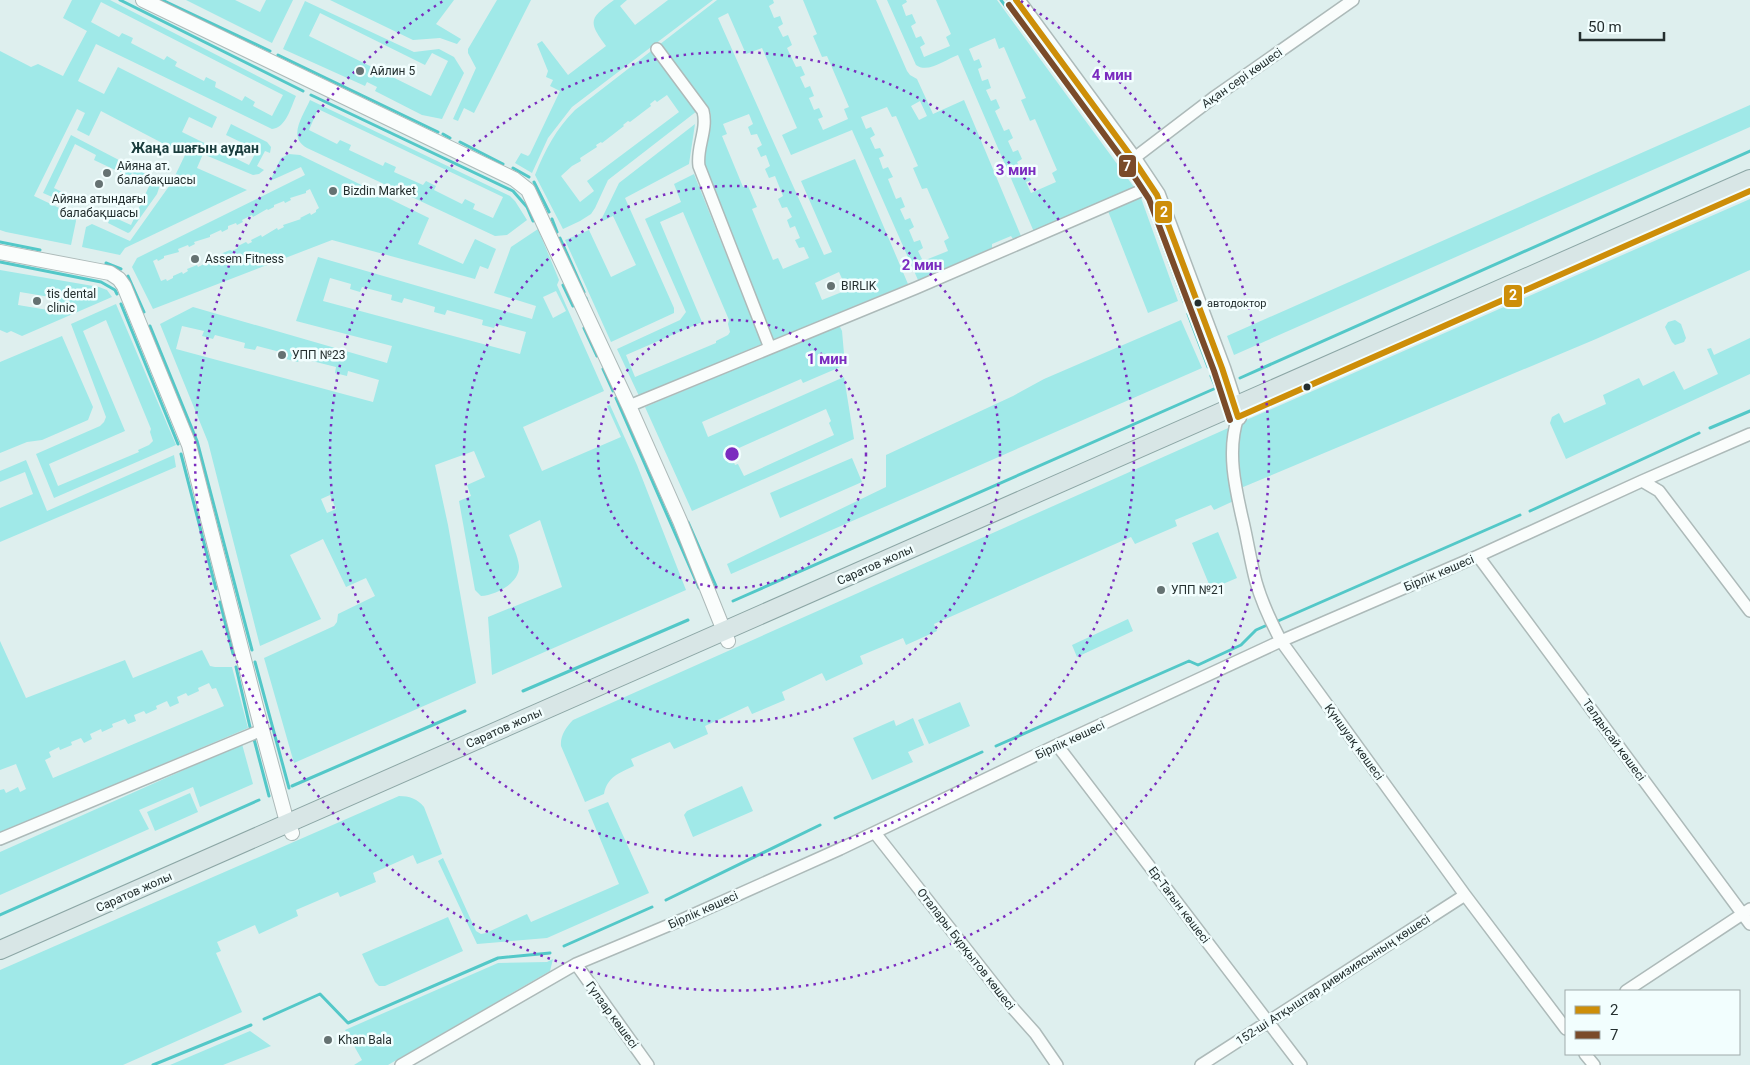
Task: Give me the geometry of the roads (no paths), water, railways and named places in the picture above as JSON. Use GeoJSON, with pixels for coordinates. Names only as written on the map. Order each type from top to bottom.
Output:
{"type":"FeatureCollection","features":[{"type":"Feature","properties":{"kind":"main road"},"geometry":{"type":"LineString","coordinates":[[1016,0],[1152,186],[1162,205],[1222,368],[1236,412]]}},
{"type":"Feature","properties":{"kind":"main road","name":"Саратов жолы"},"geometry":{"type":"LineString","coordinates":[[1236,412],[1750,179]]}},
{"type":"Feature","properties":{"kind":"main road","name":"Саратов жолы"},"geometry":{"type":"LineString","coordinates":[[0,950],[290,828],[1236,412],[1750,191]]}},
{"type":"Feature","properties":{"kind":"main road","name":"Саратов жолы"},"geometry":{"type":"LineString","coordinates":[[0,962],[290,828]]}},
{"type":"Feature","properties":{"kind":"street"},"geometry":{"type":"LineString","coordinates":[[143,0],[523,185],[533,198],[629,406],[680,521],[726,636]]}},
{"type":"Feature","properties":{"kind":"street","name":"Ақан сері көшесі"},"geometry":{"type":"LineString","coordinates":[[1133,159],[1212,98],[1353,0]]}},
{"type":"Feature","properties":{"kind":"street"},"geometry":{"type":"LineString","coordinates":[[657,48],[704,112],[705,118],[698,166],[770,348]]}},
{"type":"Feature","properties":{"kind":"street"},"geometry":{"type":"LineString","coordinates":[[629,406],[916,288],[1152,186]]}},
{"type":"Feature","properties":{"kind":"street"},"geometry":{"type":"LineString","coordinates":[[0,252],[110,273],[120,279],[124,286],[189,445],[262,730],[290,828]]}},
{"type":"Feature","properties":{"kind":"street","name":"Күншуақ көшесі"},"geometry":{"type":"LineString","coordinates":[[1236,412],[1232,458],[1236,490],[1256,580],[1266,609],[1281,641],[1465,895],[1565,1028]]}},
{"type":"Feature","properties":{"kind":"street","name":"Бірлік көшесі"},"geometry":{"type":"LineString","coordinates":[[401,1065],[576,964],[695,914],[875,833],[1057,745],[1281,641],[1478,556],[1642,480],[1750,434]]}},
{"type":"Feature","properties":{"kind":"street"},"geometry":{"type":"LineString","coordinates":[[1642,480],[1659,492],[1750,611]]}},
{"type":"Feature","properties":{"kind":"street","name":"Талдысай көшесі"},"geometry":{"type":"LineString","coordinates":[[1478,556],[1746,912],[1750,924]]}},
{"type":"Feature","properties":{"kind":"street"},"geometry":{"type":"LineString","coordinates":[[0,839],[262,730]]}},
{"type":"Feature","properties":{"kind":"street","name":"Ер-Тағын көшесі"},"geometry":{"type":"LineString","coordinates":[[1057,745],[1301,1065]]}},
{"type":"Feature","properties":{"kind":"street","name":"Оталары Бұрқытов көшесі"},"geometry":{"type":"LineString","coordinates":[[875,833],[1010,1005],[1035,1033],[1058,1065]]}},
{"type":"Feature","properties":{"kind":"street","name":"152-ші Атқыштар дивизиясының көшесі"},"geometry":{"type":"LineString","coordinates":[[1201,1065],[1465,895]]}},
{"type":"Feature","properties":{"kind":"street"},"geometry":{"type":"LineString","coordinates":[[1628,990],[1746,912]]}},
{"type":"Feature","properties":{"kind":"street","name":"Гүлзар көшесі"},"geometry":{"type":"LineString","coordinates":[[576,964],[648,1065]]}},
{"type":"Feature","properties":{"kind":"street"},"geometry":{"type":"LineString","coordinates":[[1586,1055],[1594,1065]]}},
{"type":"Feature","properties":{"kind":"waterway"},"geometry":{"type":"LineString","coordinates":[[120,0],[303,91]]}},
{"type":"Feature","properties":{"kind":"waterway"},"geometry":{"type":"LineString","coordinates":[[162,0],[270,51]]}},
{"type":"Feature","properties":{"kind":"waterway"},"geometry":{"type":"LineString","coordinates":[[1001,0],[1134,180]]}},
{"type":"Feature","properties":{"kind":"waterway"},"geometry":{"type":"LineString","coordinates":[[278,55],[438,132]]}},
{"type":"Feature","properties":{"kind":"waterway"},"geometry":{"type":"LineString","coordinates":[[311,95],[513,191],[527,207],[533,221]]}},
{"type":"Feature","properties":{"kind":"waterway"},"geometry":{"type":"LineString","coordinates":[[443,134],[450,138]]}},
{"type":"Feature","properties":{"kind":"waterway"},"geometry":{"type":"LineString","coordinates":[[460,142],[503,164]]}},
{"type":"Feature","properties":{"kind":"waterway"},"geometry":{"type":"LineString","coordinates":[[1240,378],[1750,151]]}},
{"type":"Feature","properties":{"kind":"waterway"},"geometry":{"type":"LineString","coordinates":[[513,168],[529,177]]}},
{"type":"Feature","properties":{"kind":"waterway"},"geometry":{"type":"LineString","coordinates":[[534,182],[549,212]]}},
{"type":"Feature","properties":{"kind":"waterway"},"geometry":{"type":"LineString","coordinates":[[1145,197],[1184,302]]}},
{"type":"Feature","properties":{"kind":"waterway"},"geometry":{"type":"LineString","coordinates":[[552,219],[557,232]]}},
{"type":"Feature","properties":{"kind":"waterway"},"geometry":{"type":"LineString","coordinates":[[560,238],[584,292]]}},
{"type":"Feature","properties":{"kind":"waterway"},"geometry":{"type":"LineString","coordinates":[[0,242],[40,250]]}},
{"type":"Feature","properties":{"kind":"waterway"},"geometry":{"type":"LineString","coordinates":[[0,262],[101,282],[115,290],[117,294]]}},
{"type":"Feature","properties":{"kind":"waterway"},"geometry":{"type":"LineString","coordinates":[[106,263],[121,269]]}},
{"type":"Feature","properties":{"kind":"waterway"},"geometry":{"type":"LineString","coordinates":[[128,276],[144,312]]}},
{"type":"Feature","properties":{"kind":"waterway"},"geometry":{"type":"LineString","coordinates":[[563,285],[573,306]]}},
{"type":"Feature","properties":{"kind":"waterway"},"geometry":{"type":"LineString","coordinates":[[121,304],[178,444]]}},
{"type":"Feature","properties":{"kind":"waterway"},"geometry":{"type":"LineString","coordinates":[[1188,314],[1208,367]]}},
{"type":"Feature","properties":{"kind":"waterway"},"geometry":{"type":"LineString","coordinates":[[150,326],[197,441],[252,650]]}},
{"type":"Feature","properties":{"kind":"waterway"},"geometry":{"type":"LineString","coordinates":[[584,328],[597,356]]}},
{"type":"Feature","properties":{"kind":"waterway"},"geometry":{"type":"LineString","coordinates":[[603,369],[613,391]]}},
{"type":"Feature","properties":{"kind":"waterway"},"geometry":{"type":"LineString","coordinates":[[733,601],[1216,388],[1211,376]]}},
{"type":"Feature","properties":{"kind":"waterway"},"geometry":{"type":"LineString","coordinates":[[616,398],[699,588]]}},
{"type":"Feature","properties":{"kind":"waterway"},"geometry":{"type":"LineString","coordinates":[[1710,428],[1750,411]]}},
{"type":"Feature","properties":{"kind":"waterway"},"geometry":{"type":"LineString","coordinates":[[1530,511],[1699,433]]}},
{"type":"Feature","properties":{"kind":"waterway"},"geometry":{"type":"LineString","coordinates":[[181,454],[216,589]]}},
{"type":"Feature","properties":{"kind":"waterway"},"geometry":{"type":"LineString","coordinates":[[1278,621],[1520,515]]}},
{"type":"Feature","properties":{"kind":"waterway"},"geometry":{"type":"LineString","coordinates":[[688,522],[716,586]]}},
{"type":"Feature","properties":{"kind":"waterway"},"geometry":{"type":"LineString","coordinates":[[220,602],[233,654]]}},
{"type":"Feature","properties":{"kind":"waterway"},"geometry":{"type":"LineString","coordinates":[[523,691],[688,620]]}},
{"type":"Feature","properties":{"kind":"waterway"},"geometry":{"type":"LineString","coordinates":[[996,746],[1189,661],[1198,665],[1241,645],[1256,630],[1265,626]]}},
{"type":"Feature","properties":{"kind":"waterway"},"geometry":{"type":"LineString","coordinates":[[255,662],[289,788]]}},
{"type":"Feature","properties":{"kind":"waterway"},"geometry":{"type":"LineString","coordinates":[[236,667],[250,727]]}},
{"type":"Feature","properties":{"kind":"waterway"},"geometry":{"type":"LineString","coordinates":[[292,786],[465,711]]}},
{"type":"Feature","properties":{"kind":"waterway"},"geometry":{"type":"LineString","coordinates":[[254,739],[269,796]]}},
{"type":"Feature","properties":{"kind":"waterway"},"geometry":{"type":"LineString","coordinates":[[835,818],[982,752]]}},
{"type":"Feature","properties":{"kind":"waterway"},"geometry":{"type":"LineString","coordinates":[[0,915],[259,800]]}},
{"type":"Feature","properties":{"kind":"waterway"},"geometry":{"type":"LineString","coordinates":[[666,900],[820,825]]}},
{"type":"Feature","properties":{"kind":"waterway"},"geometry":{"type":"LineString","coordinates":[[564,946],[652,907]]}},
{"type":"Feature","properties":{"kind":"waterway"},"geometry":{"type":"LineString","coordinates":[[264,1019],[320,994],[348,1023],[498,958],[550,953]]}},
{"type":"Feature","properties":{"kind":"waterway"},"geometry":{"type":"LineString","coordinates":[[153,1065],[251,1025]]}},
{"type":"Feature","properties":{"kind":"place","name":"Айлин 5"},"geometry":{"type":"Point","coordinates":[360,71]}},
{"type":"Feature","properties":{"kind":"place","name":"Айяна ат. балабақшасы"},"geometry":{"type":"Point","coordinates":[107,173]}},
{"type":"Feature","properties":{"kind":"place","name":"Айяна атындағы балабақшасы"},"geometry":{"type":"Point","coordinates":[99,184]}},
{"type":"Feature","properties":{"kind":"place","name":"Bizdin Market"},"geometry":{"type":"Point","coordinates":[333,191]}},
{"type":"Feature","properties":{"kind":"place","name":"Assem Fitness"},"geometry":{"type":"Point","coordinates":[195,259]}},
{"type":"Feature","properties":{"kind":"place","name":"BIRLIK"},"geometry":{"type":"Point","coordinates":[831,286]}},
{"type":"Feature","properties":{"kind":"place","name":"tis dental clinic"},"geometry":{"type":"Point","coordinates":[37,301]}},
{"type":"Feature","properties":{"kind":"place","name":"автодоктор"},"geometry":{"type":"Point","coordinates":[1198,303]}},
{"type":"Feature","properties":{"kind":"place","name":"УПП №23"},"geometry":{"type":"Point","coordinates":[282,355]}},
{"type":"Feature","properties":{"kind":"place","name":"УПП №21"},"geometry":{"type":"Point","coordinates":[1161,590]}},
{"type":"Feature","properties":{"kind":"place","name":"Khan Bala"},"geometry":{"type":"Point","coordinates":[328,1040]}},
{"type":"Feature","properties":{"kind":"district","name":"Жаңа шағын аудан"},"geometry":{"type":"Point","coordinates":[195,148]}}]}
